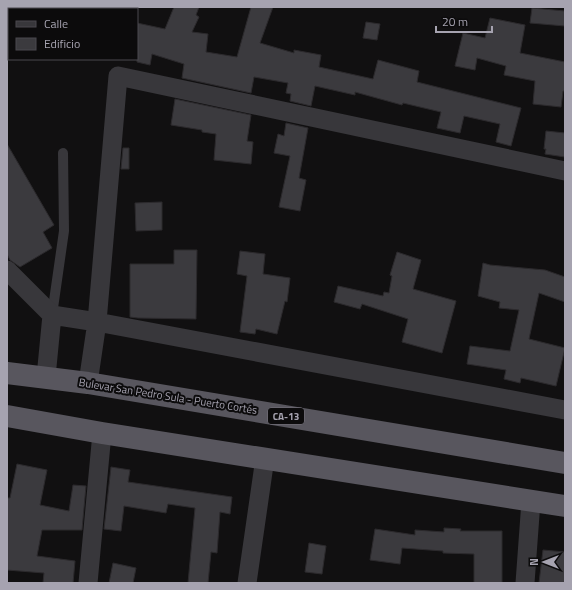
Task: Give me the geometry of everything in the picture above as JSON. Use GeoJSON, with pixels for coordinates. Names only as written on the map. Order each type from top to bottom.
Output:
{"type":"FeatureCollection","features":[{"type":"Feature","properties":{"kind":"highway","name":"Bulevar San Pedro Sula - Puerto Cortés"},"geometry":{"type":"LineString","coordinates":[[7,372],[88,383],[565,463]]}},
{"type":"Feature","properties":{"kind":"highway"},"geometry":{"type":"LineString","coordinates":[[7,416],[102,433],[565,506]]}},
{"type":"Feature","properties":{"kind":"street"},"geometry":{"type":"LineString","coordinates":[[88,383],[97,322],[118,76],[565,171]]}},
{"type":"Feature","properties":{"kind":"street"},"geometry":{"type":"LineString","coordinates":[[7,270],[52,315],[97,322],[565,410]]}},
{"type":"Feature","properties":{"kind":"street"},"geometry":{"type":"LineString","coordinates":[[46,377],[52,315]]}},
{"type":"Feature","properties":{"kind":"street"},"geometry":{"type":"LineString","coordinates":[[88,583],[102,433]]}},
{"type":"Feature","properties":{"kind":"street"},"geometry":{"type":"LineString","coordinates":[[247,583],[264,458]]}},
{"type":"Feature","properties":{"kind":"street"},"geometry":{"type":"LineString","coordinates":[[525,583],[531,501]]}},
{"type":"Feature","properties":{"kind":"lane"},"geometry":{"type":"LineString","coordinates":[[52,315],[64,232],[63,153]]}},
{"type":"Feature","properties":{"kind":"building"},"geometry":{"type":"Polygon","coordinates":[[[174,7],[199,7],[196,15],[199,17],[192,32],[208,34],[206,52],[237,57],[251,7],[273,7],[260,43],[294,53],[294,50],[321,55],[319,67],[373,79],[378,60],[419,71],[417,82],[521,108],[511,146],[496,142],[500,124],[464,116],[460,133],[437,128],[441,112],[403,103],[402,105],[355,92],[355,95],[315,86],[311,106],[290,101],[291,94],[286,93],[288,83],[254,77],[251,93],[182,78],[184,64],[152,54],[150,65],[137,62],[138,23],[165,29],[174,7]]]}},
{"type":"Feature","properties":{"kind":"building"},"geometry":{"type":"Polygon","coordinates":[[[532,8],[565,11],[565,26],[530,23],[532,8]]]}},
{"type":"Feature","properties":{"kind":"building"},"geometry":{"type":"Polygon","coordinates":[[[490,18],[525,25],[520,53],[565,62],[565,91],[563,91],[561,107],[533,104],[535,81],[504,75],[506,66],[477,58],[475,70],[455,66],[463,33],[485,38],[490,18]]]}},
{"type":"Feature","properties":{"kind":"building"},"geometry":{"type":"Polygon","coordinates":[[[366,22],[380,24],[377,40],[363,38],[366,22]]]}},
{"type":"Feature","properties":{"kind":"building"},"geometry":{"type":"Polygon","coordinates":[[[175,99],[251,115],[247,141],[253,142],[251,164],[214,160],[216,134],[171,125],[175,99]]]}},
{"type":"Feature","properties":{"kind":"building"},"geometry":{"type":"Polygon","coordinates":[[[286,123],[308,128],[299,178],[306,180],[300,211],[279,207],[290,156],[274,153],[278,134],[284,136],[286,123]]]}},
{"type":"Feature","properties":{"kind":"building"},"geometry":{"type":"Polygon","coordinates":[[[546,131],[565,133],[565,157],[545,154],[546,149],[544,149],[546,131]]]}},
{"type":"Feature","properties":{"kind":"building"},"geometry":{"type":"Polygon","coordinates":[[[7,144],[54,225],[43,232],[52,248],[20,267],[10,260],[7,254],[7,144]]]}},
{"type":"Feature","properties":{"kind":"building"},"geometry":{"type":"Polygon","coordinates":[[[123,148],[129,148],[129,169],[121,169],[123,148]]]}},
{"type":"Feature","properties":{"kind":"building"},"geometry":{"type":"Polygon","coordinates":[[[162,202],[162,230],[136,231],[135,203],[162,202]]]}},
{"type":"Feature","properties":{"kind":"building"},"geometry":{"type":"Polygon","coordinates":[[[174,250],[197,250],[196,319],[130,317],[130,264],[174,264],[174,250]]]}},
{"type":"Feature","properties":{"kind":"building"},"geometry":{"type":"Polygon","coordinates":[[[240,251],[265,254],[263,274],[290,278],[287,302],[285,301],[277,334],[256,329],[255,334],[240,332],[247,276],[237,274],[240,251]]]}},
{"type":"Feature","properties":{"kind":"building"},"geometry":{"type":"Polygon","coordinates":[[[397,252],[421,260],[413,289],[456,301],[442,353],[402,342],[408,319],[362,304],[360,309],[334,302],[338,286],[383,296],[384,292],[389,293],[392,276],[390,275],[397,252]]]}},
{"type":"Feature","properties":{"kind":"building"},"geometry":{"type":"Polygon","coordinates":[[[483,263],[490,265],[545,270],[565,277],[565,302],[539,293],[529,339],[565,348],[556,386],[521,378],[520,383],[504,379],[506,370],[467,364],[470,346],[510,351],[519,310],[499,308],[500,302],[478,296],[483,263]]]}},
{"type":"Feature","properties":{"kind":"building"},"geometry":{"type":"Polygon","coordinates":[[[17,464],[47,470],[40,505],[69,511],[73,485],[86,486],[82,530],[42,530],[37,556],[75,561],[73,583],[43,583],[44,573],[7,570],[7,498],[10,498],[17,464]]]}},
{"type":"Feature","properties":{"kind":"building"},"geometry":{"type":"Polygon","coordinates":[[[111,467],[130,470],[128,482],[232,497],[230,514],[220,512],[217,553],[211,552],[208,583],[188,583],[195,508],[168,504],[166,513],[124,506],[121,531],[104,529],[111,467]]]}},
{"type":"Feature","properties":{"kind":"building"},"geometry":{"type":"Polygon","coordinates":[[[444,528],[461,529],[460,531],[502,531],[502,583],[474,583],[474,554],[443,553],[443,551],[402,548],[400,564],[370,560],[375,529],[415,535],[415,530],[444,532],[444,528]]]}},
{"type":"Feature","properties":{"kind":"building"},"geometry":{"type":"Polygon","coordinates":[[[309,543],[326,546],[322,574],[305,572],[309,543]]]}},
{"type":"Feature","properties":{"kind":"building"},"geometry":{"type":"Polygon","coordinates":[[[543,550],[565,552],[565,583],[539,583],[543,550]]]}},
{"type":"Feature","properties":{"kind":"building"},"geometry":{"type":"Polygon","coordinates":[[[113,563],[136,568],[133,583],[109,583],[113,563]]]}}]}
